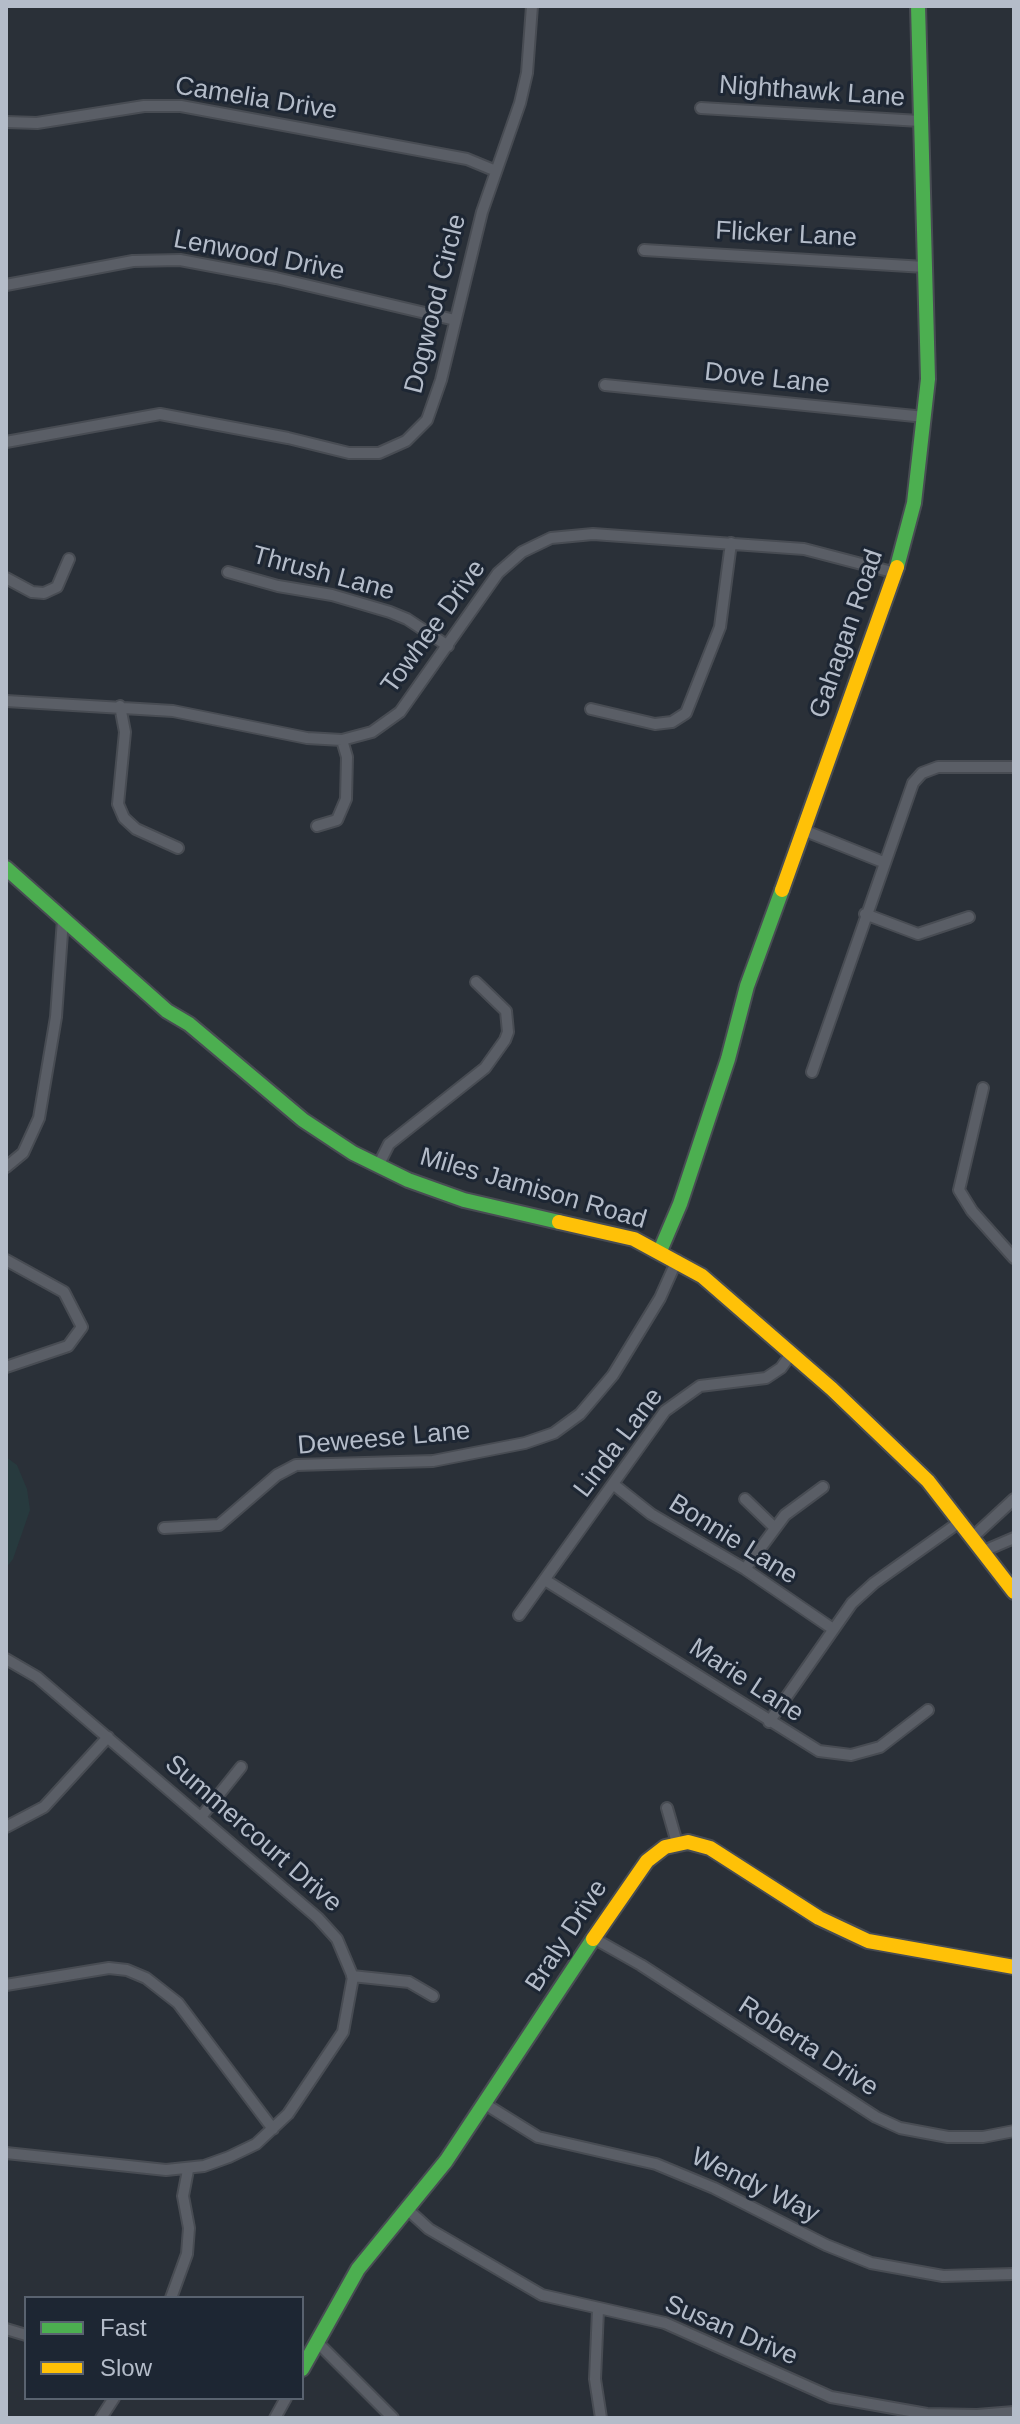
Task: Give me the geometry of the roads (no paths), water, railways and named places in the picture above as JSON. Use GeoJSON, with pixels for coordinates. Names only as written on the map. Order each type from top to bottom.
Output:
{"type":"FeatureCollection","features":[{"type":"Feature","properties":{"kind":"street","name":"Dogwood Circle"},"geometry":{"type":"LineString","coordinates":[[6,442],[160,414],[349,453],[379,453],[406,441],[427,420],[441,380],[496,171],[527,73],[532,6]]}},
{"type":"Feature","properties":{"kind":"street","name":"Gahagan Road"},"geometry":{"type":"LineString","coordinates":[[660,1251],[680,1204],[728,1059],[747,986],[896,573],[917,487],[928,354],[918,6]]}},
{"type":"Feature","properties":{"kind":"street","name":"Camelia Drive"},"geometry":{"type":"LineString","coordinates":[[6,122],[37,123],[144,106],[181,106],[467,159],[496,171]]}},
{"type":"Feature","properties":{"kind":"street","name":"Nighthawk Lane"},"geometry":{"type":"LineString","coordinates":[[701,108],[920,121]]}},
{"type":"Feature","properties":{"kind":"street","name":"Flicker Lane"},"geometry":{"type":"LineString","coordinates":[[644,250],[925,267]]}},
{"type":"Feature","properties":{"kind":"street","name":"Lenwood Drive"},"geometry":{"type":"LineString","coordinates":[[6,285],[133,261],[180,260],[276,278],[455,320]]}},
{"type":"Feature","properties":{"kind":"street","name":"Dove Lane"},"geometry":{"type":"LineString","coordinates":[[605,385],[925,417]]}},
{"type":"Feature","properties":{"kind":"street","name":"Towhee Drive"},"geometry":{"type":"LineString","coordinates":[[6,701],[120,706],[202,715],[307,738],[342,740],[372,732],[400,712],[498,573],[522,552],[551,538],[593,534],[804,549],[896,573]]}},
{"type":"Feature","properties":{"kind":"street"},"geometry":{"type":"LineString","coordinates":[[591,709],[655,724],[672,722],[686,713],[720,627],[731,543]]}},
{"type":"Feature","properties":{"kind":"street"},"geometry":{"type":"LineString","coordinates":[[6,578],[32,592],[51,591],[57,587],[69,559]]}},
{"type":"Feature","properties":{"kind":"street","name":"Thrush Lane"},"geometry":{"type":"LineString","coordinates":[[228,572],[278,586],[332,595],[390,612],[407,619],[448,646]]}},
{"type":"Feature","properties":{"kind":"street"},"geometry":{"type":"LineString","coordinates":[[120,706],[125,732],[118,804],[124,818],[136,829],[178,848]]}},
{"type":"Feature","properties":{"kind":"street"},"geometry":{"type":"LineString","coordinates":[[317,826],[337,820],[346,799],[347,757],[342,740]]}},
{"type":"Feature","properties":{"kind":"street"},"geometry":{"type":"LineString","coordinates":[[812,1072],[909,791],[922,773],[938,767],[1014,767]]}},
{"type":"Feature","properties":{"kind":"street"},"geometry":{"type":"LineString","coordinates":[[803,830],[883,862]]}},
{"type":"Feature","properties":{"kind":"street","name":"Miles Jamison Road"},"geometry":{"type":"LineString","coordinates":[[6,868],[167,1011],[189,1024],[255,1082],[327,1137],[378,1166],[464,1200],[618,1234],[660,1251],[702,1276],[908,1460],[986,1550],[1014,1592]]}},
{"type":"Feature","properties":{"kind":"street"},"geometry":{"type":"LineString","coordinates":[[865,914],[918,934],[969,917]]}},
{"type":"Feature","properties":{"kind":"street"},"geometry":{"type":"LineString","coordinates":[[6,1167],[23,1153],[39,1118],[56,1017],[63,919]]}},
{"type":"Feature","properties":{"kind":"street"},"geometry":{"type":"LineString","coordinates":[[378,1166],[389,1144],[485,1068],[505,1040],[508,1032],[506,1011],[476,982]]}},
{"type":"Feature","properties":{"kind":"street"},"geometry":{"type":"LineString","coordinates":[[983,1088],[959,1190],[972,1211],[1014,1258]]}},
{"type":"Feature","properties":{"kind":"street"},"geometry":{"type":"LineString","coordinates":[[6,1260],[64,1292],[82,1327],[68,1346],[6,1367]]}},
{"type":"Feature","properties":{"kind":"street","name":"Deweese Lane"},"geometry":{"type":"LineString","coordinates":[[164,1528],[219,1525],[277,1475],[296,1465],[433,1461],[525,1443],[554,1433],[580,1414],[613,1375],[660,1298],[677,1260]]}},
{"type":"Feature","properties":{"kind":"street","name":"Linda Lane"},"geometry":{"type":"LineString","coordinates":[[519,1615],[657,1421],[682,1396],[712,1383],[766,1378],[781,1368],[791,1354]]}},
{"type":"Feature","properties":{"kind":"street","name":"Bonnie Lane"},"geometry":{"type":"LineString","coordinates":[[613,1484],[690,1540],[745,1569],[833,1629]]}},
{"type":"Feature","properties":{"kind":"street"},"geometry":{"type":"LineString","coordinates":[[745,1569],[789,1511],[823,1487]]}},
{"type":"Feature","properties":{"kind":"street"},"geometry":{"type":"LineString","coordinates":[[745,1499],[775,1528]]}},
{"type":"Feature","properties":{"kind":"street"},"geometry":{"type":"LineString","coordinates":[[974,1536],[1014,1499]]}},
{"type":"Feature","properties":{"kind":"street"},"geometry":{"type":"LineString","coordinates":[[769,1722],[833,1629],[874,1583],[961,1521]]}},
{"type":"Feature","properties":{"kind":"street"},"geometry":{"type":"LineString","coordinates":[[986,1550],[1014,1538]]}},
{"type":"Feature","properties":{"kind":"street","name":"Marie Lane"},"geometry":{"type":"LineString","coordinates":[[545,1580],[819,1751],[851,1755],[889,1743],[928,1710]]}},
{"type":"Feature","properties":{"kind":"street","name":"Summercourt Drive"},"geometry":{"type":"LineString","coordinates":[[6,1659],[37,1677],[328,1928],[345,1952],[352,1976]]}},
{"type":"Feature","properties":{"kind":"street"},"geometry":{"type":"LineString","coordinates":[[6,1827],[44,1807],[108,1737]]}},
{"type":"Feature","properties":{"kind":"street"},"geometry":{"type":"LineString","coordinates":[[201,1817],[241,1767]]}},
{"type":"Feature","properties":{"kind":"street"},"geometry":{"type":"LineString","coordinates":[[667,1808],[677,1843],[688,1842],[710,1848],[819,1918],[868,1941],[1014,1967]]}},
{"type":"Feature","properties":{"kind":"street","name":"Braly Drive"},"geometry":{"type":"LineString","coordinates":[[304,2365],[358,2269],[446,2161],[647,1861],[677,1843]]}},
{"type":"Feature","properties":{"kind":"street","name":"Roberta Drive"},"geometry":{"type":"LineString","coordinates":[[595,1939],[641,1965],[876,2117],[913,2131],[948,2137],[983,2137],[1014,2131]]}},
{"type":"Feature","properties":{"kind":"street"},"geometry":{"type":"LineString","coordinates":[[6,1985],[109,1968],[146,1978],[178,2003],[273,2129]]}},
{"type":"Feature","properties":{"kind":"street"},"geometry":{"type":"LineString","coordinates":[[6,2153],[128,2167],[188,2170],[229,2157],[256,2144],[288,2114],[343,2032],[350,2005],[352,1976],[409,1982],[433,1996]]}},
{"type":"Feature","properties":{"kind":"street","name":"Wendy Way"},"geometry":{"type":"LineString","coordinates":[[485,2104],[538,2137],[620,2154],[668,2168],[860,2259],[943,2276],[1014,2274]]}},
{"type":"Feature","properties":{"kind":"street"},"geometry":{"type":"LineString","coordinates":[[172,2296],[187,2254],[189,2228],[183,2196],[188,2170]]}},
{"type":"Feature","properties":{"kind":"street","name":"Susan Drive"},"geometry":{"type":"LineString","coordinates":[[407,2209],[429,2229],[518,2283],[556,2300],[665,2323],[844,2401],[927,2414],[1014,2412]]}},
{"type":"Feature","properties":{"kind":"street"},"geometry":{"type":"LineString","coordinates":[[598,2310],[595,2379],[601,2418]]}},
{"type":"Feature","properties":{"kind":"street"},"geometry":{"type":"LineString","coordinates":[[317,2342],[393,2418]]}},
{"type":"Feature","properties":{"kind":"street"},"geometry":{"type":"LineString","coordinates":[[101,2418],[113,2400]]}},
{"type":"Feature","properties":{"kind":"street"},"geometry":{"type":"LineString","coordinates":[[275,2418],[285,2400]]}}]}
